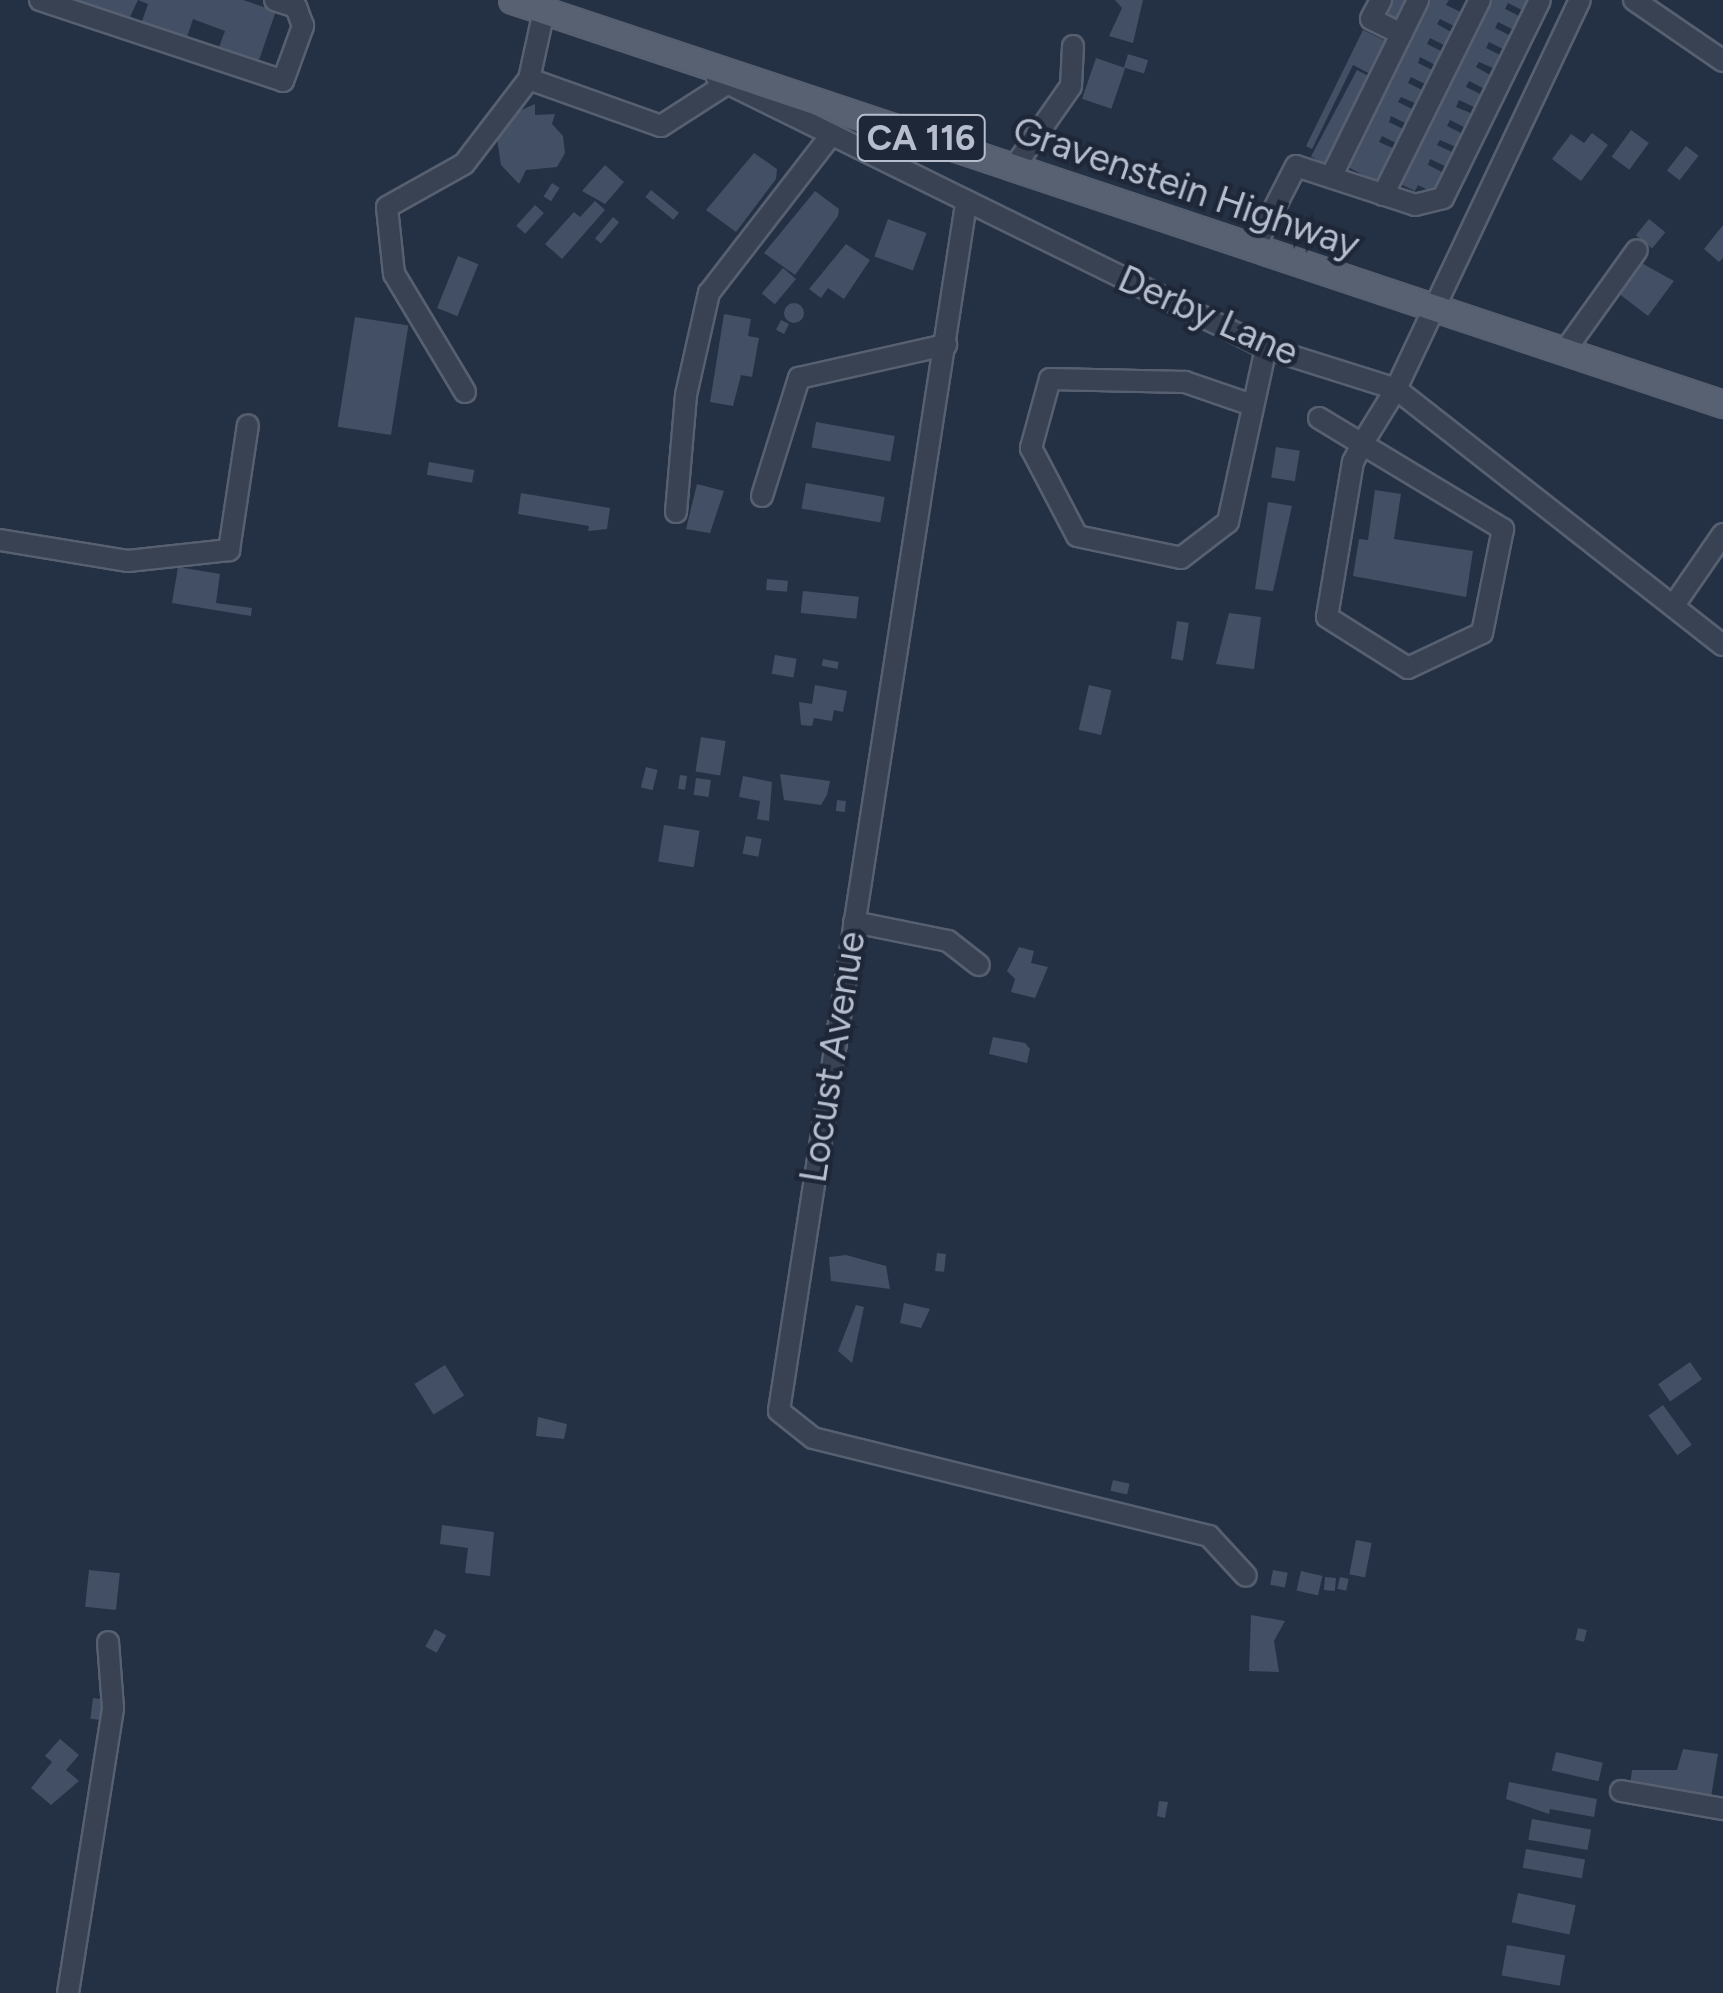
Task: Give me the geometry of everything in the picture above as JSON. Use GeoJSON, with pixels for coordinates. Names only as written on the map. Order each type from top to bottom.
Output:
{"type":"FeatureCollection","features":[{"type":"Feature","properties":{"kind":"main road","name":"Gravenstein Highway"},"geometry":{"type":"LineString","coordinates":[[512,0],[1433,310],[1720,397]]}},
{"type":"Feature","properties":{"kind":"street"},"geometry":{"type":"LineString","coordinates":[[40,0],[283,81],[303,26],[296,7],[275,0]]}},
{"type":"Feature","properties":{"kind":"street"},"geometry":{"type":"LineString","coordinates":[[1381,0],[1371,18],[1402,34]]}},
{"type":"Feature","properties":{"kind":"street"},"geometry":{"type":"LineString","coordinates":[[1331,177],[1418,0]]}},
{"type":"Feature","properties":{"kind":"street"},"geometry":{"type":"LineString","coordinates":[[1383,195],[1480,0]]}},
{"type":"Feature","properties":{"kind":"street"},"geometry":{"type":"LineString","coordinates":[[1253,250],[1296,166],[1415,206],[1442,198],[1540,0]]}},
{"type":"Feature","properties":{"kind":"street"},"geometry":{"type":"LineString","coordinates":[[1319,418],[1362,444],[1503,529],[1482,633],[1408,668],[1327,617],[1353,462],[1362,444],[1396,389],[1580,0]]}},
{"type":"Feature","properties":{"kind":"street"},"geometry":{"type":"LineString","coordinates":[[1634,0],[1723,61]]}},
{"type":"Feature","properties":{"kind":"street"},"geometry":{"type":"LineString","coordinates":[[466,392],[394,274],[387,207],[464,164],[529,79],[544,11]]}},
{"type":"Feature","properties":{"kind":"street"},"geometry":{"type":"LineString","coordinates":[[1013,170],[1071,86],[1073,46]]}},
{"type":"Feature","properties":{"kind":"street","name":"Derby Lane"},"geometry":{"type":"LineString","coordinates":[[652,47],[1266,348],[1396,389],[1723,645]]}},
{"type":"Feature","properties":{"kind":"street"},"geometry":{"type":"LineString","coordinates":[[529,79],[661,126],[728,83]]}},
{"type":"Feature","properties":{"kind":"street"},"geometry":{"type":"LineString","coordinates":[[1496,89],[1528,104]]}},
{"type":"Feature","properties":{"kind":"street"},"geometry":{"type":"LineString","coordinates":[[676,512],[686,395],[709,293],[831,134]]}},
{"type":"Feature","properties":{"kind":"street","name":"Locust Avenue"},"geometry":{"type":"LineString","coordinates":[[966,204],[779,1410],[812,1438],[1209,1536],[1246,1576]]}},
{"type":"Feature","properties":{"kind":"street"},"geometry":{"type":"LineString","coordinates":[[1564,352],[1638,250]]}},
{"type":"Feature","properties":{"kind":"street"},"geometry":{"type":"LineString","coordinates":[[762,496],[799,378],[946,345]]}},
{"type":"Feature","properties":{"kind":"street"},"geometry":{"type":"LineString","coordinates":[[1249,404],[1184,382],[1050,379],[1031,448],[1076,536],[1181,558],[1228,522],[1249,404],[1266,348]]}},
{"type":"Feature","properties":{"kind":"street"},"geometry":{"type":"LineString","coordinates":[[0,540],[128,561],[229,550],[248,426]]}},
{"type":"Feature","properties":{"kind":"street"},"geometry":{"type":"LineString","coordinates":[[1674,606],[1723,534]]}},
{"type":"Feature","properties":{"kind":"street"},"geometry":{"type":"LineString","coordinates":[[854,922],[948,942],[979,965]]}},
{"type":"Feature","properties":{"kind":"street"},"geometry":{"type":"LineString","coordinates":[[68,1993],[113,1708],[108,1642]]}},
{"type":"Feature","properties":{"kind":"street"},"geometry":{"type":"LineString","coordinates":[[1620,1791],[1723,1808]]}},
{"type":"Feature","properties":{"kind":"building"},"geometry":{"type":"Polygon","coordinates":[[[76,0],[138,0],[129,19],[74,5],[76,0]]]}},
{"type":"Feature","properties":{"kind":"building"},"geometry":{"type":"Polygon","coordinates":[[[138,0],[243,0],[276,11],[259,60],[219,47],[225,31],[193,19],[186,40],[141,24],[148,4],[138,0]]]}},
{"type":"Feature","properties":{"kind":"building"},"geometry":{"type":"Polygon","coordinates":[[[1115,0],[1143,0],[1133,43],[1109,36],[1122,8],[1115,0]]]}},
{"type":"Feature","properties":{"kind":"building"},"geometry":{"type":"Polygon","coordinates":[[[1391,0],[1409,0],[1397,24],[1383,17],[1391,0]]]}},
{"type":"Feature","properties":{"kind":"building"},"geometry":{"type":"Polygon","coordinates":[[[1428,0],[1449,0],[1446,5],[1463,13],[1456,27],[1440,19],[1437,24],[1453,33],[1446,46],[1430,38],[1427,44],[1443,52],[1437,66],[1420,57],[1418,63],[1434,71],[1427,85],[1411,77],[1408,83],[1424,91],[1417,104],[1401,97],[1398,102],[1414,110],[1407,124],[1391,116],[1389,122],[1405,130],[1398,144],[1382,136],[1379,142],[1395,149],[1379,183],[1346,166],[1428,0]]]}},
{"type":"Feature","properties":{"kind":"building"},"geometry":{"type":"Polygon","coordinates":[[[1488,0],[1530,0],[1524,11],[1508,3],[1505,9],[1521,17],[1514,30],[1498,22],[1495,28],[1511,36],[1505,50],[1489,42],[1486,48],[1502,56],[1495,69],[1479,62],[1476,67],[1492,76],[1485,89],[1469,81],[1466,87],[1482,95],[1476,108],[1459,100],[1456,107],[1473,114],[1466,128],[1450,120],[1447,126],[1463,134],[1456,147],[1440,140],[1437,145],[1454,153],[1447,167],[1430,159],[1428,165],[1444,173],[1434,193],[1418,185],[1415,191],[1398,183],[1488,0]]]}},
{"type":"Feature","properties":{"kind":"building"},"geometry":{"type":"Polygon","coordinates":[[[1363,30],[1390,43],[1374,76],[1353,65],[1312,149],[1306,146],[1363,30]]]}},
{"type":"Feature","properties":{"kind":"building"},"geometry":{"type":"Polygon","coordinates":[[[1128,54],[1148,60],[1144,74],[1124,67],[1128,54]]]}},
{"type":"Feature","properties":{"kind":"building"},"geometry":{"type":"Polygon","coordinates":[[[1096,58],[1125,68],[1111,109],[1082,99],[1096,58]]]}},
{"type":"Feature","properties":{"kind":"building"},"geometry":{"type":"Polygon","coordinates":[[[1357,70],[1370,77],[1324,164],[1311,157],[1357,70]]]}},
{"type":"Feature","properties":{"kind":"building"},"geometry":{"type":"Polygon","coordinates":[[[535,104],[535,115],[555,114],[552,124],[563,136],[565,153],[557,167],[526,170],[519,184],[501,165],[497,139],[510,115],[535,104]]]}},
{"type":"Feature","properties":{"kind":"building"},"geometry":{"type":"Polygon","coordinates":[[[1631,130],[1649,143],[1629,170],[1612,157],[1631,130]]]}},
{"type":"Feature","properties":{"kind":"building"},"geometry":{"type":"Polygon","coordinates":[[[1592,133],[1608,145],[1581,181],[1552,159],[1571,134],[1584,143],[1592,133]]]}},
{"type":"Feature","properties":{"kind":"building"},"geometry":{"type":"Polygon","coordinates":[[[1686,146],[1699,156],[1680,180],[1667,170],[1686,146]]]}},
{"type":"Feature","properties":{"kind":"building"},"geometry":{"type":"Polygon","coordinates":[[[754,153],[777,169],[776,179],[736,232],[706,210],[754,153]]]}},
{"type":"Feature","properties":{"kind":"building"},"geometry":{"type":"Polygon","coordinates":[[[605,165],[624,182],[605,204],[582,191],[605,165]]]}},
{"type":"Feature","properties":{"kind":"building"},"geometry":{"type":"Polygon","coordinates":[[[552,183],[560,188],[551,201],[544,197],[552,183]]]}},
{"type":"Feature","properties":{"kind":"building"},"geometry":{"type":"Polygon","coordinates":[[[651,190],[679,213],[673,220],[645,197],[651,190]]]}},
{"type":"Feature","properties":{"kind":"building"},"geometry":{"type":"Polygon","coordinates":[[[815,191],[839,209],[838,216],[795,275],[764,253],[815,191]]]}},
{"type":"Feature","properties":{"kind":"building"},"geometry":{"type":"Polygon","coordinates":[[[595,201],[605,210],[562,259],[545,244],[574,212],[580,217],[595,201]]]}},
{"type":"Feature","properties":{"kind":"building"},"geometry":{"type":"Polygon","coordinates":[[[535,205],[544,213],[525,234],[516,226],[535,205]]]}},
{"type":"Feature","properties":{"kind":"building"},"geometry":{"type":"Polygon","coordinates":[[[613,217],[619,222],[601,244],[595,238],[613,217]]]}},
{"type":"Feature","properties":{"kind":"building"},"geometry":{"type":"Polygon","coordinates":[[[888,219],[927,233],[913,271],[874,257],[888,219]]]}},
{"type":"Feature","properties":{"kind":"building"},"geometry":{"type":"Polygon","coordinates":[[[1649,219],[1665,232],[1652,249],[1636,235],[1649,219]]]}},
{"type":"Feature","properties":{"kind":"building"},"geometry":{"type":"Polygon","coordinates":[[[1723,225],[1723,258],[1719,262],[1704,249],[1723,225]]]}},
{"type":"Feature","properties":{"kind":"building"},"geometry":{"type":"Polygon","coordinates":[[[846,244],[870,260],[844,299],[828,288],[821,298],[809,289],[846,244]]]}},
{"type":"Feature","properties":{"kind":"building"},"geometry":{"type":"Polygon","coordinates":[[[458,256],[478,264],[457,316],[437,308],[458,256]]]}},
{"type":"Feature","properties":{"kind":"building"},"geometry":{"type":"Polygon","coordinates":[[[1636,260],[1674,281],[1648,316],[1614,290],[1636,260]]]}},
{"type":"Feature","properties":{"kind":"building"},"geometry":{"type":"Polygon","coordinates":[[[783,268],[796,279],[775,304],[762,293],[783,268]]]}},
{"type":"Feature","properties":{"kind":"building"},"geometry":{"type":"Polygon","coordinates":[[[794,303],[804,313],[794,323],[784,313],[794,303]]]}},
{"type":"Feature","properties":{"kind":"building"},"geometry":{"type":"Polygon","coordinates":[[[724,314],[751,319],[748,336],[759,338],[752,377],[741,375],[733,406],[710,402],[724,314]]]}},
{"type":"Feature","properties":{"kind":"building"},"geometry":{"type":"Polygon","coordinates":[[[355,317],[408,325],[391,435],[338,427],[355,317]]]}},
{"type":"Feature","properties":{"kind":"building"},"geometry":{"type":"Polygon","coordinates":[[[781,320],[789,324],[784,334],[776,330],[781,320]]]}},
{"type":"Feature","properties":{"kind":"building"},"geometry":{"type":"Polygon","coordinates":[[[816,422],[895,436],[890,461],[811,448],[816,422]]]}},
{"type":"Feature","properties":{"kind":"building"},"geometry":{"type":"Polygon","coordinates":[[[1276,447],[1300,451],[1295,481],[1271,478],[1276,447]]]}},
{"type":"Feature","properties":{"kind":"building"},"geometry":{"type":"Polygon","coordinates":[[[429,462],[474,470],[472,483],[427,475],[429,462]]]}},
{"type":"Feature","properties":{"kind":"building"},"geometry":{"type":"Polygon","coordinates":[[[806,483],[885,497],[880,522],[801,509],[806,483]]]}},
{"type":"Feature","properties":{"kind":"building"},"geometry":{"type":"Polygon","coordinates":[[[697,484],[724,491],[710,533],[686,529],[697,484]]]}},
{"type":"Feature","properties":{"kind":"building"},"geometry":{"type":"Polygon","coordinates":[[[1375,490],[1401,494],[1394,539],[1473,551],[1466,597],[1353,576],[1359,539],[1368,540],[1375,490]]]}},
{"type":"Feature","properties":{"kind":"building"},"geometry":{"type":"Polygon","coordinates":[[[521,493],[610,508],[607,529],[588,531],[589,526],[518,514],[521,493]]]}},
{"type":"Feature","properties":{"kind":"building"},"geometry":{"type":"Polygon","coordinates":[[[1268,502],[1292,506],[1273,591],[1255,589],[1268,502]]]}},
{"type":"Feature","properties":{"kind":"building"},"geometry":{"type":"Polygon","coordinates":[[[178,567],[220,574],[216,603],[252,608],[251,616],[172,603],[178,567]]]}},
{"type":"Feature","properties":{"kind":"building"},"geometry":{"type":"Polygon","coordinates":[[[767,579],[788,581],[787,592],[766,590],[767,579]]]}},
{"type":"Feature","properties":{"kind":"building"},"geometry":{"type":"Polygon","coordinates":[[[803,591],[859,597],[856,619],[801,613],[803,591]]]}},
{"type":"Feature","properties":{"kind":"building"},"geometry":{"type":"Polygon","coordinates":[[[1229,613],[1261,617],[1254,669],[1216,664],[1229,613]]]}},
{"type":"Feature","properties":{"kind":"building"},"geometry":{"type":"Polygon","coordinates":[[[1177,621],[1189,623],[1183,660],[1171,659],[1177,621]]]}},
{"type":"Feature","properties":{"kind":"building"},"geometry":{"type":"Polygon","coordinates":[[[775,655],[797,659],[793,678],[772,674],[775,655]]]}},
{"type":"Feature","properties":{"kind":"building"},"geometry":{"type":"Polygon","coordinates":[[[823,659],[839,662],[837,669],[822,666],[823,659]]]}},
{"type":"Feature","properties":{"kind":"building"},"geometry":{"type":"Polygon","coordinates":[[[815,685],[847,691],[843,712],[834,710],[832,721],[814,718],[812,726],[801,725],[799,702],[812,704],[815,685]]]}},
{"type":"Feature","properties":{"kind":"building"},"geometry":{"type":"Polygon","coordinates":[[[1089,685],[1111,690],[1101,735],[1079,730],[1089,685]]]}},
{"type":"Feature","properties":{"kind":"building"},"geometry":{"type":"Polygon","coordinates":[[[701,737],[726,741],[720,775],[696,772],[701,737]]]}},
{"type":"Feature","properties":{"kind":"building"},"geometry":{"type":"Polygon","coordinates":[[[646,767],[658,770],[653,790],[641,787],[646,767]]]}},
{"type":"Feature","properties":{"kind":"building"},"geometry":{"type":"Polygon","coordinates":[[[780,774],[830,781],[827,795],[821,805],[784,800],[780,774]]]}},
{"type":"Feature","properties":{"kind":"building"},"geometry":{"type":"Polygon","coordinates":[[[680,775],[687,776],[685,790],[678,789],[680,775]]]}},
{"type":"Feature","properties":{"kind":"building"},"geometry":{"type":"Polygon","coordinates":[[[743,776],[772,782],[769,821],[757,819],[760,801],[739,797],[743,776]]]}},
{"type":"Feature","properties":{"kind":"building"},"geometry":{"type":"Polygon","coordinates":[[[696,778],[711,780],[708,797],[694,795],[696,778]]]}},
{"type":"Feature","properties":{"kind":"building"},"geometry":{"type":"Polygon","coordinates":[[[837,800],[846,801],[845,812],[836,811],[837,800]]]}},
{"type":"Feature","properties":{"kind":"building"},"geometry":{"type":"Polygon","coordinates":[[[664,825],[700,831],[694,867],[658,862],[664,825]]]}},
{"type":"Feature","properties":{"kind":"building"},"geometry":{"type":"Polygon","coordinates":[[[746,836],[762,839],[758,857],[743,854],[746,836]]]}},
{"type":"Feature","properties":{"kind":"building"},"geometry":{"type":"Polygon","coordinates":[[[1019,947],[1034,951],[1031,963],[1048,967],[1035,998],[1011,992],[1015,979],[1007,971],[1019,947]]]}},
{"type":"Feature","properties":{"kind":"building"},"geometry":{"type":"Polygon","coordinates":[[[993,1037],[1025,1043],[1030,1049],[1027,1063],[989,1054],[993,1037]]]}},
{"type":"Feature","properties":{"kind":"building"},"geometry":{"type":"Polygon","coordinates":[[[937,1253],[946,1254],[944,1272],[935,1271],[937,1253]]]}},
{"type":"Feature","properties":{"kind":"building"},"geometry":{"type":"Polygon","coordinates":[[[846,1255],[886,1266],[890,1289],[831,1281],[829,1257],[846,1255]]]}},
{"type":"Feature","properties":{"kind":"building"},"geometry":{"type":"Polygon","coordinates":[[[904,1303],[930,1309],[921,1328],[900,1323],[904,1303]]]}},
{"type":"Feature","properties":{"kind":"building"},"geometry":{"type":"Polygon","coordinates":[[[856,1305],[864,1307],[852,1363],[838,1351],[856,1305]]]}},
{"type":"Feature","properties":{"kind":"building"},"geometry":{"type":"Polygon","coordinates":[[[1690,1362],[1702,1379],[1670,1402],[1658,1384],[1690,1362]]]}},
{"type":"Feature","properties":{"kind":"building"},"geometry":{"type":"Polygon","coordinates":[[[445,1365],[464,1396],[434,1415],[414,1384],[445,1365]]]}},
{"type":"Feature","properties":{"kind":"building"},"geometry":{"type":"Polygon","coordinates":[[[1663,1405],[1692,1445],[1677,1455],[1648,1416],[1663,1405]]]}},
{"type":"Feature","properties":{"kind":"building"},"geometry":{"type":"Polygon","coordinates":[[[538,1417],[567,1424],[564,1439],[536,1436],[538,1417]]]}},
{"type":"Feature","properties":{"kind":"building"},"geometry":{"type":"Polygon","coordinates":[[[1113,1480],[1130,1484],[1127,1495],[1111,1491],[1113,1480]]]}},
{"type":"Feature","properties":{"kind":"building"},"geometry":{"type":"Polygon","coordinates":[[[442,1525],[494,1532],[490,1576],[465,1573],[468,1548],[440,1544],[442,1525]]]}},
{"type":"Feature","properties":{"kind":"building"},"geometry":{"type":"Polygon","coordinates":[[[1356,1540],[1372,1543],[1365,1577],[1349,1574],[1356,1540]]]}},
{"type":"Feature","properties":{"kind":"building"},"geometry":{"type":"Polygon","coordinates":[[[89,1570],[120,1573],[116,1610],[85,1607],[89,1570]]]}},
{"type":"Feature","properties":{"kind":"building"},"geometry":{"type":"Polygon","coordinates":[[[1273,1570],[1288,1573],[1285,1588],[1270,1585],[1273,1570]]]}},
{"type":"Feature","properties":{"kind":"building"},"geometry":{"type":"Polygon","coordinates":[[[1301,1571],[1322,1576],[1318,1595],[1297,1590],[1301,1571]]]}},
{"type":"Feature","properties":{"kind":"building"},"geometry":{"type":"Polygon","coordinates":[[[1325,1577],[1336,1578],[1335,1591],[1324,1590],[1325,1577]]]}},
{"type":"Feature","properties":{"kind":"building"},"geometry":{"type":"Polygon","coordinates":[[[1340,1577],[1349,1579],[1346,1591],[1337,1589],[1340,1577]]]}},
{"type":"Feature","properties":{"kind":"building"},"geometry":{"type":"Polygon","coordinates":[[[1251,1615],[1285,1621],[1274,1641],[1279,1672],[1249,1671],[1251,1615]]]}},
{"type":"Feature","properties":{"kind":"building"},"geometry":{"type":"Polygon","coordinates":[[[1578,1628],[1587,1630],[1584,1642],[1575,1640],[1578,1628]]]}},
{"type":"Feature","properties":{"kind":"building"},"geometry":{"type":"Polygon","coordinates":[[[435,1629],[446,1635],[437,1653],[425,1646],[435,1629]]]}},
{"type":"Feature","properties":{"kind":"building"},"geometry":{"type":"Polygon","coordinates":[[[93,1698],[109,1700],[106,1721],[90,1719],[93,1698]]]}},
{"type":"Feature","properties":{"kind":"building"},"geometry":{"type":"Polygon","coordinates":[[[60,1739],[79,1755],[66,1770],[79,1781],[51,1805],[31,1788],[52,1762],[45,1756],[60,1739]]]}},
{"type":"Feature","properties":{"kind":"building"},"geometry":{"type":"Polygon","coordinates":[[[1683,1749],[1718,1754],[1711,1797],[1630,1785],[1632,1770],[1677,1770],[1683,1749]]]}},
{"type":"Feature","properties":{"kind":"building"},"geometry":{"type":"Polygon","coordinates":[[[1556,1752],[1603,1763],[1598,1781],[1552,1771],[1556,1752]]]}},
{"type":"Feature","properties":{"kind":"building"},"geometry":{"type":"Polygon","coordinates":[[[1509,1782],[1597,1799],[1594,1817],[1550,1809],[1549,1814],[1506,1799],[1509,1782]]]}},
{"type":"Feature","properties":{"kind":"building"},"geometry":{"type":"Polygon","coordinates":[[[1159,1801],[1168,1802],[1165,1818],[1157,1816],[1159,1801]]]}},
{"type":"Feature","properties":{"kind":"building"},"geometry":{"type":"Polygon","coordinates":[[[1532,1819],[1591,1829],[1587,1850],[1528,1840],[1532,1819]]]}},
{"type":"Feature","properties":{"kind":"building"},"geometry":{"type":"Polygon","coordinates":[[[1526,1849],[1585,1859],[1582,1878],[1523,1868],[1526,1849]]]}},
{"type":"Feature","properties":{"kind":"building"},"geometry":{"type":"Polygon","coordinates":[[[1518,1893],[1576,1905],[1569,1935],[1512,1922],[1518,1893]]]}},
{"type":"Feature","properties":{"kind":"building"},"geometry":{"type":"Polygon","coordinates":[[[1507,1945],[1565,1955],[1560,1986],[1502,1976],[1507,1945]]]}}]}
